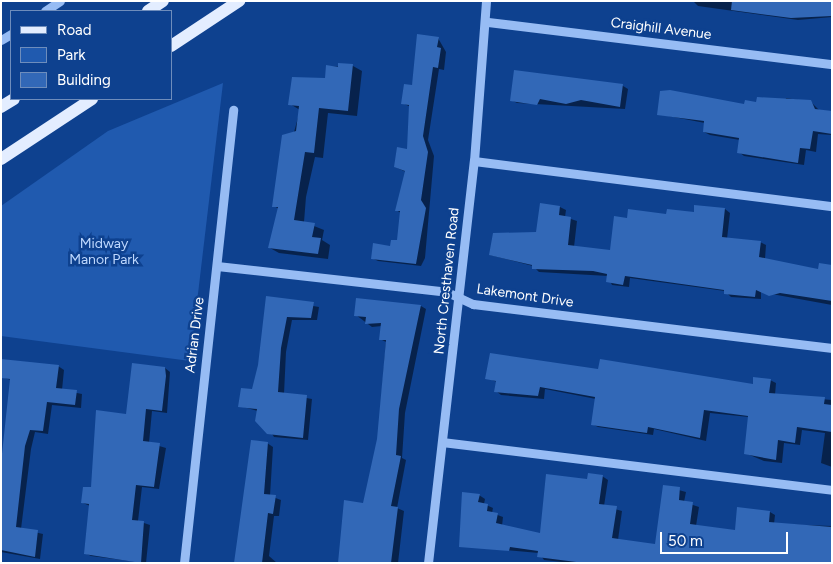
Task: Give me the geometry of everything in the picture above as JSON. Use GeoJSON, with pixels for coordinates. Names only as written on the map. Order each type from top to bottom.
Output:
{"type":"FeatureCollection","features":[{"type":"Feature","properties":{"kind":"main road"},"geometry":{"type":"LineString","coordinates":[[150,10],[163,1]]}},
{"type":"Feature","properties":{"kind":"main road"},"geometry":{"type":"LineString","coordinates":[[172,45],[239,1]]}},
{"type":"Feature","properties":{"kind":"main road"},"geometry":{"type":"LineString","coordinates":[[1,108],[13,100]]}},
{"type":"Feature","properties":{"kind":"main road"},"geometry":{"type":"LineString","coordinates":[[1,159],[90,100]]}},
{"type":"Feature","properties":{"kind":"street"},"geometry":{"type":"LineString","coordinates":[[46,10],[60,1]]}},
{"type":"Feature","properties":{"kind":"street","name":"North Cresthaven Road"},"geometry":{"type":"LineString","coordinates":[[428,563],[474,161],[488,22],[486,1]]}},
{"type":"Feature","properties":{"kind":"street","name":"Craighill Avenue"},"geometry":{"type":"LineString","coordinates":[[488,22],[832,64]]}},
{"type":"Feature","properties":{"kind":"street","name":"Adrian Drive"},"geometry":{"type":"LineString","coordinates":[[184,563],[233,110]]}},
{"type":"Feature","properties":{"kind":"street"},"geometry":{"type":"LineString","coordinates":[[474,161],[832,206]]}},
{"type":"Feature","properties":{"kind":"street","name":"Lakemont Drive"},"geometry":{"type":"LineString","coordinates":[[217,266],[447,292],[473,304],[832,348]]}},
{"type":"Feature","properties":{"kind":"street"},"geometry":{"type":"LineString","coordinates":[[442,442],[832,490]]}},
{"type":"Feature","properties":{"kind":"green space","name":"Midway Manor Park"},"geometry":{"type":"Polygon","coordinates":[[[223,83],[190,361],[1,336],[1,206],[108,131],[223,83]]]}},
{"type":"Feature","properties":{"kind":"building"},"geometry":{"type":"Polygon","coordinates":[[[732,1],[832,1],[832,16],[791,18],[731,10],[732,1]]]}},
{"type":"Feature","properties":{"kind":"building"},"geometry":{"type":"Polygon","coordinates":[[[417,34],[439,37],[437,47],[441,48],[438,68],[433,67],[423,136],[428,152],[421,200],[426,208],[416,264],[371,259],[373,243],[390,246],[391,240],[397,240],[400,211],[395,211],[405,171],[394,167],[397,147],[407,149],[409,105],[401,104],[404,84],[412,85],[417,34]]]}},
{"type":"Feature","properties":{"kind":"building"},"geometry":{"type":"Polygon","coordinates":[[[338,63],[353,64],[348,111],[319,108],[314,153],[305,152],[294,220],[315,223],[312,237],[321,238],[318,254],[268,248],[278,207],[272,207],[282,135],[296,131],[299,106],[288,105],[292,77],[325,78],[326,65],[338,67],[338,63]]]}},
{"type":"Feature","properties":{"kind":"building"},"geometry":{"type":"Polygon","coordinates":[[[514,70],[623,84],[620,107],[581,100],[566,104],[540,99],[537,105],[510,101],[514,70]]]}},
{"type":"Feature","properties":{"kind":"building"},"geometry":{"type":"Polygon","coordinates":[[[670,90],[744,104],[745,100],[756,102],[757,97],[811,100],[815,109],[832,111],[832,134],[813,131],[810,149],[800,148],[798,163],[737,153],[739,138],[703,132],[704,121],[657,115],[660,91],[670,90]]]}},
{"type":"Feature","properties":{"kind":"building"},"geometry":{"type":"Polygon","coordinates":[[[540,203],[560,206],[559,215],[571,217],[568,245],[610,250],[614,216],[627,218],[628,209],[666,214],[667,209],[694,212],[694,205],[725,208],[722,237],[761,241],[759,257],[818,269],[819,263],[832,265],[832,301],[780,293],[769,296],[756,290],[755,297],[724,294],[724,290],[625,276],[623,285],[606,282],[607,274],[593,271],[532,269],[532,265],[489,255],[493,233],[536,232],[540,203]]]}},
{"type":"Feature","properties":{"kind":"building"},"geometry":{"type":"Polygon","coordinates":[[[266,296],[314,302],[311,318],[287,317],[281,348],[278,392],[307,395],[303,438],[267,434],[255,421],[257,409],[238,407],[241,388],[252,389],[258,365],[266,296]]]}},
{"type":"Feature","properties":{"kind":"building"},"geometry":{"type":"Polygon","coordinates":[[[356,298],[421,305],[399,409],[396,455],[401,456],[391,506],[398,507],[391,563],[338,563],[344,500],[363,503],[377,439],[386,340],[379,340],[381,323],[365,324],[366,317],[354,316],[356,298]]]}},
{"type":"Feature","properties":{"kind":"building"},"geometry":{"type":"Polygon","coordinates":[[[490,353],[598,369],[600,359],[753,384],[753,377],[771,379],[769,393],[825,397],[824,404],[832,405],[832,432],[797,427],[795,443],[778,440],[776,460],[744,454],[748,416],[704,410],[700,438],[648,427],[647,433],[591,425],[595,397],[540,387],[538,396],[494,392],[496,381],[485,379],[490,353]]]}},
{"type":"Feature","properties":{"kind":"building"},"geometry":{"type":"Polygon","coordinates":[[[1,359],[59,365],[56,388],[77,390],[75,405],[47,402],[43,431],[30,430],[25,446],[16,527],[38,530],[35,557],[1,550],[1,463],[10,379],[1,378],[1,359]]]}},
{"type":"Feature","properties":{"kind":"building"},"geometry":{"type":"Polygon","coordinates":[[[132,363],[165,367],[166,376],[162,411],[146,409],[143,441],[160,443],[154,487],[136,485],[132,520],[144,521],[141,563],[84,554],[89,504],[81,503],[83,487],[91,487],[96,410],[126,414],[132,363]]]}},
{"type":"Feature","properties":{"kind":"building"},"geometry":{"type":"Polygon","coordinates":[[[251,440],[268,442],[264,494],[276,495],[273,514],[268,513],[262,563],[234,563],[251,440]]]}},
{"type":"Feature","properties":{"kind":"building"},"geometry":{"type":"Polygon","coordinates":[[[588,473],[603,475],[599,504],[617,506],[612,538],[655,544],[663,485],[680,487],[679,500],[693,502],[690,524],[735,530],[737,507],[770,511],[769,522],[832,527],[832,563],[584,563],[537,557],[538,551],[510,547],[509,551],[459,547],[462,492],[480,494],[478,502],[488,504],[487,511],[498,513],[496,523],[540,533],[546,474],[587,479],[588,473]]]}}]}
